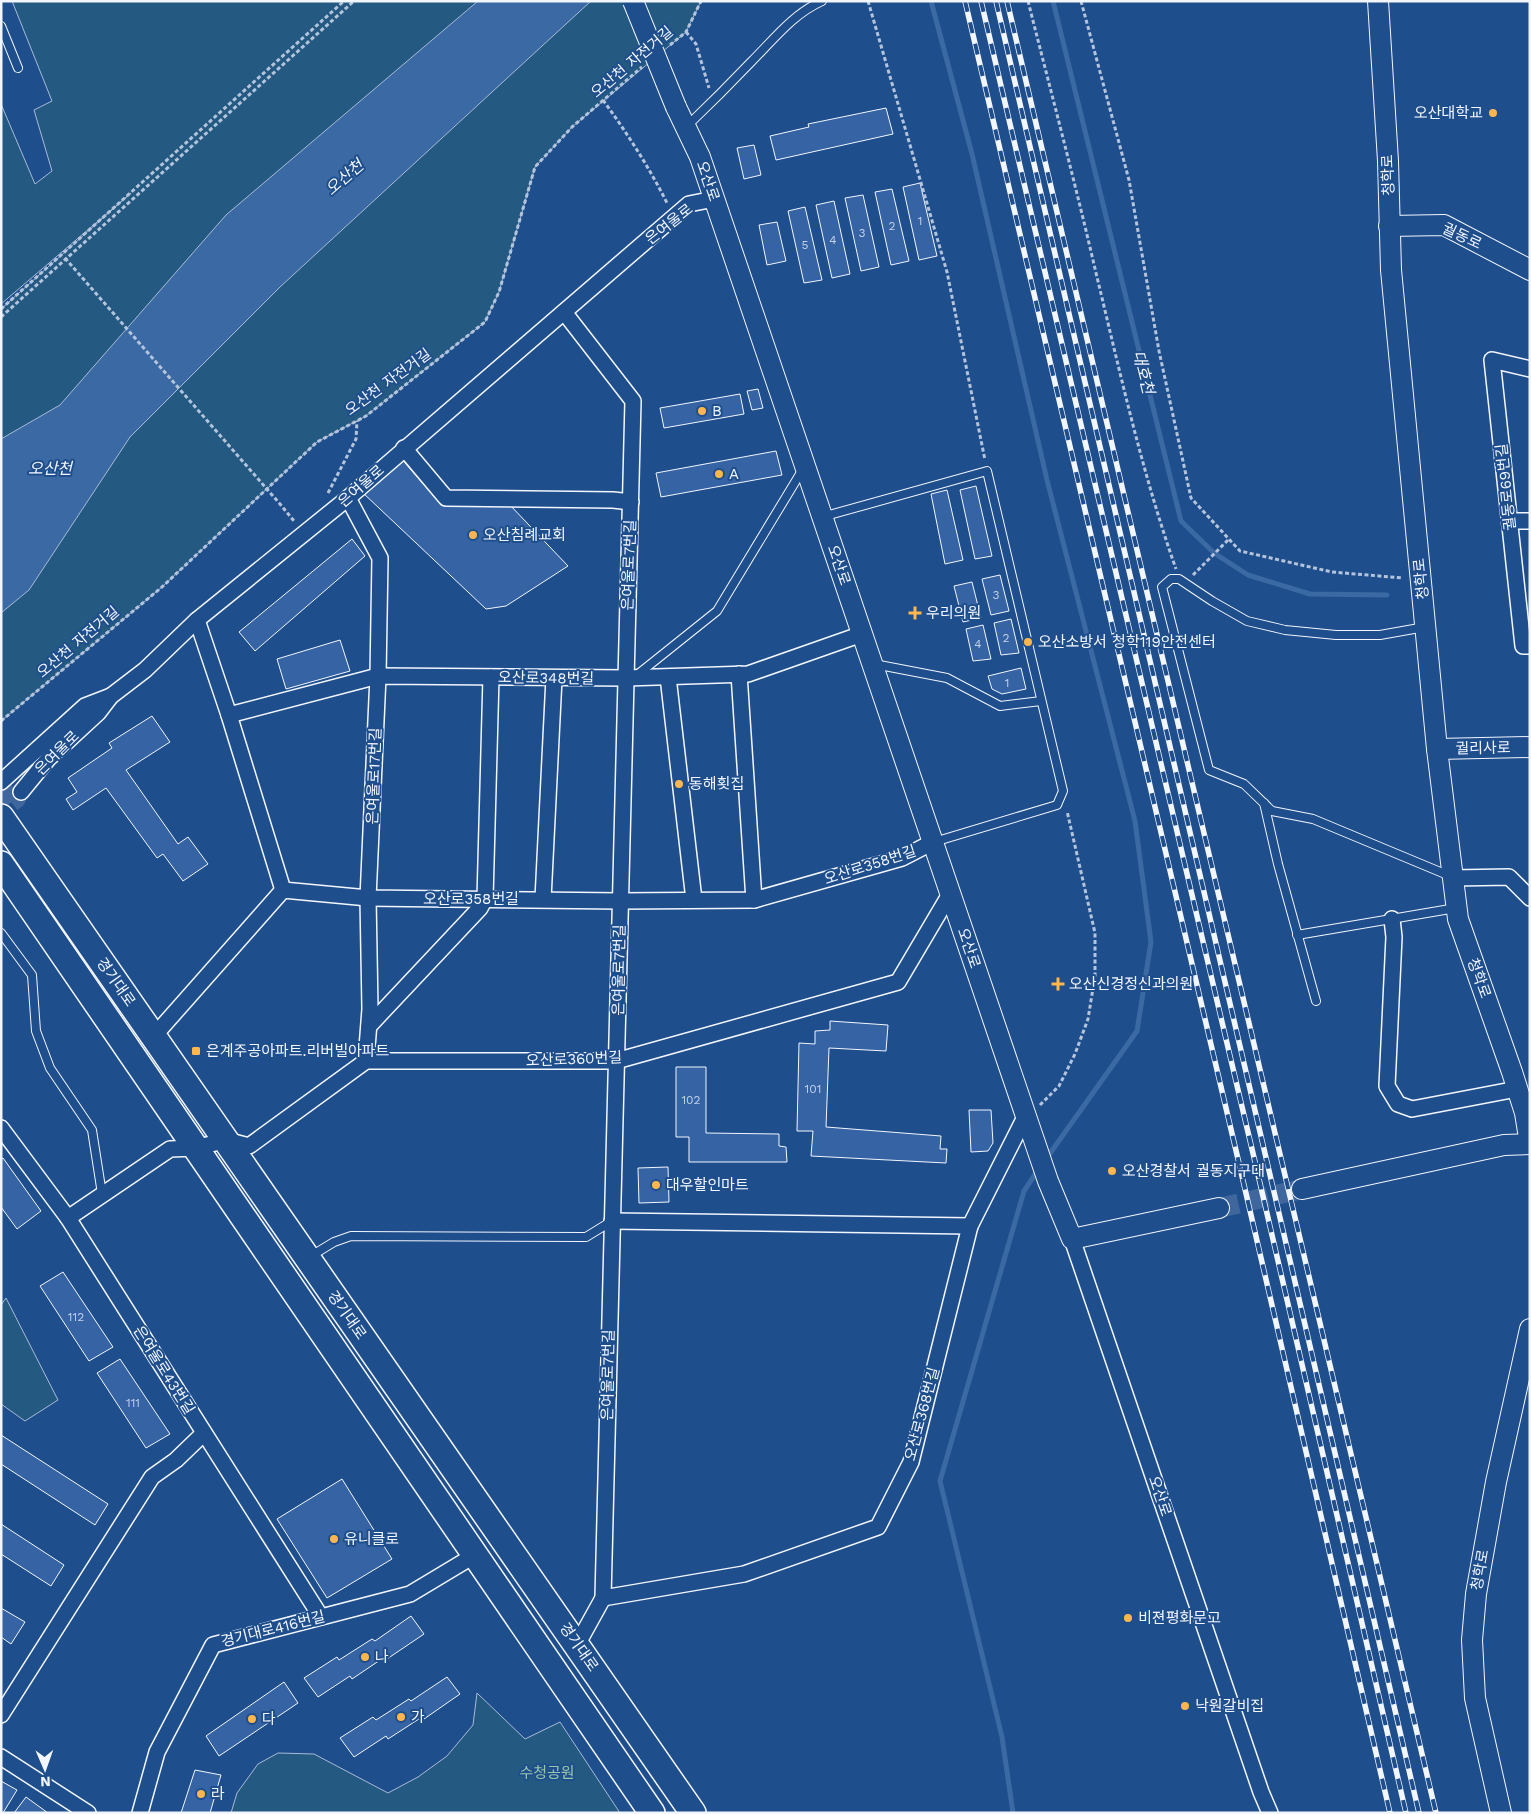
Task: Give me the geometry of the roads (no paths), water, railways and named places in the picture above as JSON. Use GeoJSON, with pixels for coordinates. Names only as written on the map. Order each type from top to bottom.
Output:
{"type":"FeatureCollection","features":[{"type":"Feature","properties":{"kind":"main road","name":"경기대로"},"geometry":{"type":"LineString","coordinates":[[1,817],[693,1813]]}},
{"type":"Feature","properties":{"kind":"main road","name":"경기대로"},"geometry":{"type":"LineString","coordinates":[[1,864],[652,1813]]}},
{"type":"Feature","properties":{"kind":"street","name":"오산로"},"geometry":{"type":"LineString","coordinates":[[633,1],[676,107],[700,156],[1048,1181],[1072,1239],[1270,1813]]}},
{"type":"Feature","properties":{"kind":"street","name":"청학로"},"geometry":{"type":"LineString","coordinates":[[1378,1],[1388,161],[1391,270],[1437,749],[1456,908],[1458,919],[1525,1113],[1530,1144]]}},
{"type":"Feature","properties":{"kind":"street","name":"은여울로"},"geometry":{"type":"LineString","coordinates":[[21,792],[48,758],[98,713],[111,696],[146,670],[197,620],[348,498],[689,204],[714,199]]}},
{"type":"Feature","properties":{"kind":"street","name":"궐동로"},"geometry":{"type":"LineString","coordinates":[[1389,226],[1444,225],[1530,270]]}},
{"type":"Feature","properties":{"kind":"street","name":"은여울로7번길"},"geometry":{"type":"LineString","coordinates":[[564,312],[634,401],[631,502],[630,678],[620,901],[603,1598],[576,1644]]}},
{"type":"Feature","properties":{"kind":"street","name":"궐동로69번길"},"geometry":{"type":"LineString","coordinates":[[1530,369],[1492,360],[1523,646],[1530,646]]}},
{"type":"Feature","properties":{"kind":"street"},"geometry":{"type":"LineString","coordinates":[[404,448],[446,498],[614,500],[631,502]]}},
{"type":"Feature","properties":{"kind":"street","name":"은여울로17번길"},"geometry":{"type":"LineString","coordinates":[[348,498],[380,558],[378,676],[368,898],[370,1009],[366,1061]]}},
{"type":"Feature","properties":{"kind":"street"},"geometry":{"type":"LineString","coordinates":[[1510,521],[1530,522]]}},
{"type":"Feature","properties":{"kind":"street"},"geometry":{"type":"LineString","coordinates":[[154,1036],[282,890],[229,715],[197,620]]}},
{"type":"Feature","properties":{"kind":"street","name":"오산로348번길"},"geometry":{"type":"LineString","coordinates":[[229,715],[378,676],[630,678],[748,674],[862,634]]}},
{"type":"Feature","properties":{"kind":"street"},"geometry":{"type":"LineString","coordinates":[[740,674],[754,900]]}},
{"type":"Feature","properties":{"kind":"street"},"geometry":{"type":"LineString","coordinates":[[369,1026],[480,908],[485,899],[491,677]]}},
{"type":"Feature","properties":{"kind":"street"},"geometry":{"type":"LineString","coordinates":[[668,677],[694,900]]}},
{"type":"Feature","properties":{"kind":"street"},"geometry":{"type":"LineString","coordinates":[[543,899],[554,678]]}},
{"type":"Feature","properties":{"kind":"street"},"geometry":{"type":"LineString","coordinates":[[1,782],[85,706],[111,696]]}},
{"type":"Feature","properties":{"kind":"street","name":"궐리사로"},"geometry":{"type":"LineString","coordinates":[[1437,749],[1530,747]]}},
{"type":"Feature","properties":{"kind":"street","name":"오산로358번길"},"geometry":{"type":"LineString","coordinates":[[282,890],[368,898],[620,901],[754,900],[902,858],[933,842]]}},
{"type":"Feature","properties":{"kind":"street"},"geometry":{"type":"LineString","coordinates":[[1453,878],[1509,877],[1530,898]]}},
{"type":"Feature","properties":{"kind":"street","name":"오산로360번길"},"geometry":{"type":"LineString","coordinates":[[366,1061],[616,1061],[898,982],[950,894]]}},
{"type":"Feature","properties":{"kind":"street"},"geometry":{"type":"LineString","coordinates":[[1392,919],[1394,937],[1387,1086],[1398,1104],[1412,1109],[1517,1089]]}},
{"type":"Feature","properties":{"kind":"street"},"geometry":{"type":"LineString","coordinates":[[68,1218],[170,1149],[196,1148],[226,1140],[249,1146],[366,1061]]}},
{"type":"Feature","properties":{"kind":"street","name":"오산로368번길"},"geometry":{"type":"LineString","coordinates":[[603,1598],[744,1574],[878,1527],[911,1462],[970,1226],[1029,1124]]}},
{"type":"Feature","properties":{"kind":"street","name":"은여울로43번길"},"geometry":{"type":"LineString","coordinates":[[1,1128],[68,1218],[321,1617]]}},
{"type":"Feature","properties":{"kind":"street"},"geometry":{"type":"LineString","coordinates":[[1302,1189],[1504,1145],[1530,1144]]}},
{"type":"Feature","properties":{"kind":"street"},"geometry":{"type":"LineString","coordinates":[[1072,1239],[1219,1208]]}},
{"type":"Feature","properties":{"kind":"street"},"geometry":{"type":"LineString","coordinates":[[612,1221],[970,1226]]}},
{"type":"Feature","properties":{"kind":"street","name":"청학로"},"geometry":{"type":"LineString","coordinates":[[1500,1813],[1475,1698],[1472,1640],[1476,1594],[1496,1482],[1530,1329]]}},
{"type":"Feature","properties":{"kind":"street"},"geometry":{"type":"LineString","coordinates":[[1,1715],[152,1476],[176,1460],[204,1432]]}},
{"type":"Feature","properties":{"kind":"street","name":"경기대로416번길"},"geometry":{"type":"LineString","coordinates":[[140,1813],[157,1752],[213,1645],[410,1594],[475,1555]]}},
{"type":"Feature","properties":{"kind":"street"},"geometry":{"type":"LineString","coordinates":[[1,1757],[88,1813]]}},
{"type":"Feature","properties":{"kind":"lane"},"geometry":{"type":"LineString","coordinates":[[685,127],[784,28],[806,8],[822,1]]}},
{"type":"Feature","properties":{"kind":"lane"},"geometry":{"type":"LineString","coordinates":[[1,26],[18,68]]}},
{"type":"Feature","properties":{"kind":"lane"},"geometry":{"type":"LineString","coordinates":[[630,678],[717,611],[805,465]]}},
{"type":"Feature","properties":{"kind":"lane"},"geometry":{"type":"LineString","coordinates":[[822,517],[987,471],[1063,791],[1057,804],[933,842]]}},
{"type":"Feature","properties":{"kind":"lane"},"geometry":{"type":"LineString","coordinates":[[1425,628],[1380,635],[1336,636],[1285,630],[1247,621],[1179,579],[1171,579],[1162,587],[1210,770],[1244,784],[1272,811],[1313,819],[1453,878]]}},
{"type":"Feature","properties":{"kind":"lane"},"geometry":{"type":"LineString","coordinates":[[872,664],[947,678],[1000,706],[1041,701]]}},
{"type":"Feature","properties":{"kind":"lane"},"geometry":{"type":"LineString","coordinates":[[1264,803],[1278,864],[1316,1001]]}},
{"type":"Feature","properties":{"kind":"lane"},"geometry":{"type":"LineString","coordinates":[[1298,935],[1456,908]]}},
{"type":"Feature","properties":{"kind":"lane"},"geometry":{"type":"LineString","coordinates":[[1,933],[32,975],[36,1031],[50,1068],[92,1130],[102,1195]]}},
{"type":"Feature","properties":{"kind":"lane"},"geometry":{"type":"LineString","coordinates":[[308,1258],[334,1242],[351,1236],[586,1237],[612,1221]]}},
{"type":"Feature","properties":{"kind":"water","name":"오산천"},"geometry":{"type":"Polygon","coordinates":[[[478,1],[591,1],[280,287],[130,437],[29,590],[1,613],[1,439],[60,405],[226,215],[478,1]]]}},
{"type":"Feature","properties":{"kind":"waterway"},"geometry":{"type":"LineString","coordinates":[[931,1],[972,154],[1047,480],[1135,821],[1151,942],[1137,1031],[1046,1159]]}},
{"type":"Feature","properties":{"kind":"waterway","name":"대호천"},"geometry":{"type":"LineString","coordinates":[[1053,1],[1181,521],[1214,553],[1248,575],[1310,594],[1387,595]]}},
{"type":"Feature","properties":{"kind":"waterway"},"geometry":{"type":"LineString","coordinates":[[1013,1813],[1002,1737],[940,1481],[1024,1191],[1038,1170]]}},
{"type":"Feature","properties":{"kind":"tunnel"},"geometry":{"type":"LineString","coordinates":[[1,801],[11,793],[21,792],[18,800],[1,813]]}},
{"type":"Feature","properties":{"kind":"tunnel"},"geometry":{"type":"LineString","coordinates":[[1219,1208],[1302,1189]]}},
{"type":"Feature","properties":{"kind":"railway"},"geometry":{"type":"LineString","coordinates":[[965,1],[1390,1813]]}},
{"type":"Feature","properties":{"kind":"railway"},"geometry":{"type":"LineString","coordinates":[[981,1],[1256,1166],[1406,1813]]}},
{"type":"Feature","properties":{"kind":"railway"},"geometry":{"type":"LineString","coordinates":[[996,1],[1419,1813]]}},
{"type":"Feature","properties":{"kind":"railway"},"geometry":{"type":"LineString","coordinates":[[1007,1],[1436,1813]]}},
{"type":"Feature","properties":{"kind":"place","name":"오산대학교"},"geometry":{"type":"Point","coordinates":[1493,113]}},
{"type":"Feature","properties":{"kind":"place","name":"B"},"geometry":{"type":"Point","coordinates":[702,411]}},
{"type":"Feature","properties":{"kind":"place","name":"A"},"geometry":{"type":"Point","coordinates":[719,474]}},
{"type":"Feature","properties":{"kind":"place","name":"오산침례교회"},"geometry":{"type":"Point","coordinates":[473,535]}},
{"type":"Feature","properties":{"kind":"place","name":"우리의원"},"geometry":{"type":"Point","coordinates":[915,613]}},
{"type":"Feature","properties":{"kind":"place","name":"오산소방서 청학119안전센터"},"geometry":{"type":"Point","coordinates":[1028,642]}},
{"type":"Feature","properties":{"kind":"place","name":"동해횟집"},"geometry":{"type":"Point","coordinates":[679,784]}},
{"type":"Feature","properties":{"kind":"place","name":"오산신경정신과의원"},"geometry":{"type":"Point","coordinates":[1058,984]}},
{"type":"Feature","properties":{"kind":"place","name":"은계주공아파트.리버빌아파트"},"geometry":{"type":"Point","coordinates":[196,1051]}},
{"type":"Feature","properties":{"kind":"place","name":"오산경찰서 궐동지구대"},"geometry":{"type":"Point","coordinates":[1112,1171]}},
{"type":"Feature","properties":{"kind":"place","name":"대우할인마트"},"geometry":{"type":"Point","coordinates":[656,1185]}},
{"type":"Feature","properties":{"kind":"place","name":"유니클로"},"geometry":{"type":"Point","coordinates":[334,1539]}},
{"type":"Feature","properties":{"kind":"place","name":"비젼평화문고"},"geometry":{"type":"Point","coordinates":[1128,1618]}},
{"type":"Feature","properties":{"kind":"place","name":"나"},"geometry":{"type":"Point","coordinates":[365,1657]}},
{"type":"Feature","properties":{"kind":"place","name":"낙원갈비집"},"geometry":{"type":"Point","coordinates":[1185,1706]}},
{"type":"Feature","properties":{"kind":"place","name":"가"},"geometry":{"type":"Point","coordinates":[401,1717]}},
{"type":"Feature","properties":{"kind":"place","name":"다"},"geometry":{"type":"Point","coordinates":[252,1719]}},
{"type":"Feature","properties":{"kind":"place","name":"라"},"geometry":{"type":"Point","coordinates":[201,1794]}},
{"type":"Feature","properties":{"kind":"park label","name":"수청공원"},"geometry":{"type":"Point","coordinates":[547,1773]}}]}
